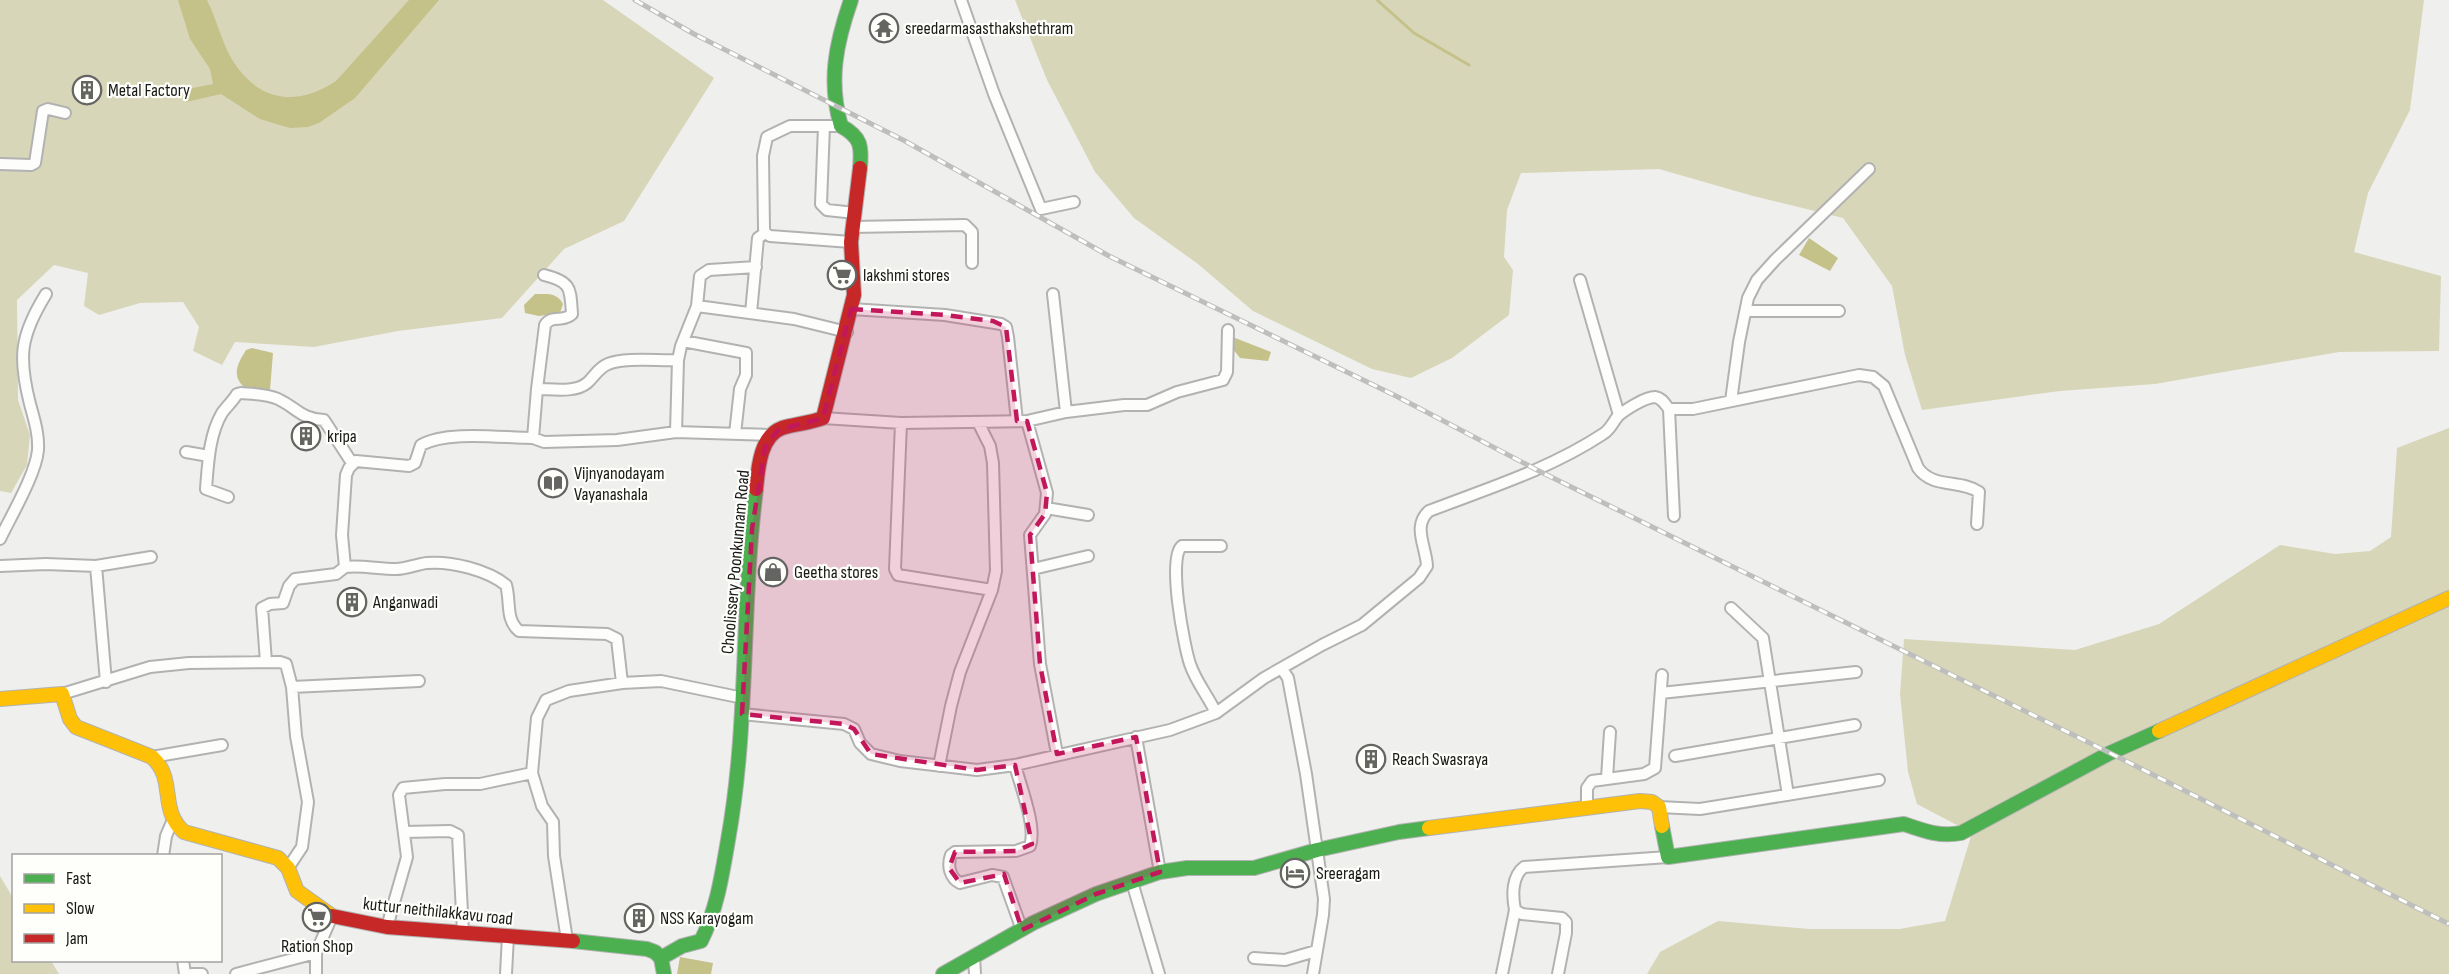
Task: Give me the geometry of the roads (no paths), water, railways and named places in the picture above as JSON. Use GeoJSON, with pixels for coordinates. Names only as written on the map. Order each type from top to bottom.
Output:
{"type":"FeatureCollection","features":[{"type":"Feature","properties":{"kind":"street"},"geometry":{"type":"LineString","coordinates":[[841,126],[833,106],[831,80],[843,24],[851,0]]}},
{"type":"Feature","properties":{"kind":"street"},"geometry":{"type":"LineString","coordinates":[[961,0],[994,94],[1041,209],[1074,202]]}},
{"type":"Feature","properties":{"kind":"street"},"geometry":{"type":"LineString","coordinates":[[0,165],[35,163],[43,111],[48,109],[65,112]]}},
{"type":"Feature","properties":{"kind":"street"},"geometry":{"type":"LineString","coordinates":[[765,233],[763,156],[767,137],[790,126],[841,126],[854,133],[862,150],[851,242],[854,295],[847,332],[823,418]]}},
{"type":"Feature","properties":{"kind":"street"},"geometry":{"type":"LineString","coordinates":[[824,126],[821,204],[827,210],[854,220],[900,228],[965,225],[972,232],[972,264]]}},
{"type":"Feature","properties":{"kind":"street"},"geometry":{"type":"LineString","coordinates":[[1731,401],[1748,298],[1763,273],[1869,169]]}},
{"type":"Feature","properties":{"kind":"street"},"geometry":{"type":"LineString","coordinates":[[765,233],[770,236],[851,242]]}},
{"type":"Feature","properties":{"kind":"street"},"geometry":{"type":"LineString","coordinates":[[751,313],[758,238],[765,233]]}},
{"type":"Feature","properties":{"kind":"street"},"geometry":{"type":"LineString","coordinates":[[676,432],[678,360],[682,341],[697,306],[699,276],[704,272],[756,267]]}},
{"type":"Feature","properties":{"kind":"street"},"geometry":{"type":"LineString","coordinates":[[533,438],[545,326],[548,320],[564,319],[572,314],[568,286],[562,279],[544,275]]}},
{"type":"Feature","properties":{"kind":"street"},"geometry":{"type":"LineString","coordinates":[[1580,280],[1619,415]]}},
{"type":"Feature","properties":{"kind":"street"},"geometry":{"type":"LineString","coordinates":[[0,539],[38,454],[38,436],[25,385],[23,349],[27,328],[46,294]]}},
{"type":"Feature","properties":{"kind":"street"},"geometry":{"type":"LineString","coordinates":[[1053,294],[1066,412]]}},
{"type":"Feature","properties":{"kind":"street"},"geometry":{"type":"LineString","coordinates":[[697,306],[794,318],[847,332]]}},
{"type":"Feature","properties":{"kind":"street"},"geometry":{"type":"LineString","coordinates":[[851,309],[945,315],[1001,324],[1006,327],[1022,421],[1047,493],[1046,508],[1030,535],[1040,664],[1057,754]]}},
{"type":"Feature","properties":{"kind":"street"},"geometry":{"type":"LineString","coordinates":[[1746,311],[1839,311]]}},
{"type":"Feature","properties":{"kind":"street"},"geometry":{"type":"LineString","coordinates":[[352,463],[364,461],[409,466],[415,463],[421,445],[439,439],[458,437],[533,438],[544,442],[618,440],[676,432],[770,435],[778,430],[823,418],[901,423],[1022,421],[1066,412],[1124,405],[1147,405],[1177,392],[1222,380],[1227,372],[1228,330]]}},
{"type":"Feature","properties":{"kind":"street"},"geometry":{"type":"LineString","coordinates":[[682,341],[746,353],[746,375],[740,389],[735,434]]}},
{"type":"Feature","properties":{"kind":"street"},"geometry":{"type":"LineString","coordinates":[[537,389],[580,387],[603,367],[616,362],[678,360]]}},
{"type":"Feature","properties":{"kind":"street"},"geometry":{"type":"LineString","coordinates":[[1669,409],[1693,409],[1859,375],[1873,377],[1884,386],[1918,468],[1925,477],[1979,492],[1977,524]]}},
{"type":"Feature","properties":{"kind":"street"},"geometry":{"type":"LineString","coordinates":[[228,497],[206,489],[209,456],[219,419],[237,394],[271,396],[289,405],[303,417],[324,420],[352,463]]}},
{"type":"Feature","properties":{"kind":"street"},"geometry":{"type":"LineString","coordinates":[[742,714],[844,724],[855,729],[860,743],[871,754],[900,761],[977,770],[1015,765],[1170,730],[1216,713],[1253,685],[1362,625],[1419,578],[1427,566],[1420,528],[1422,517],[1430,511],[1537,470],[1569,454],[1606,432],[1619,415],[1646,399],[1654,397],[1661,400],[1669,409],[1674,516]]}},
{"type":"Feature","properties":{"kind":"street"},"geometry":{"type":"LineString","coordinates":[[939,766],[960,672],[992,590],[996,571],[994,484],[990,446],[978,422]]}},
{"type":"Feature","properties":{"kind":"street"},"geometry":{"type":"LineString","coordinates":[[901,423],[895,569],[898,575],[992,590]]}},
{"type":"Feature","properties":{"kind":"street","name":"Choolissery Poonkunnam Road"},"geometry":{"type":"LineString","coordinates":[[661,958],[682,946],[701,941],[708,929],[723,871],[735,809],[752,529],[759,473],[770,435]]}},
{"type":"Feature","properties":{"kind":"street"},"geometry":{"type":"LineString","coordinates":[[186,452],[209,456]]}},
{"type":"Feature","properties":{"kind":"street"},"geometry":{"type":"LineString","coordinates":[[345,567],[342,535],[345,486],[346,474],[352,463]]}},
{"type":"Feature","properties":{"kind":"street"},"geometry":{"type":"LineString","coordinates":[[1046,508],[1088,515]]}},
{"type":"Feature","properties":{"kind":"street"},"geometry":{"type":"LineString","coordinates":[[1216,713],[1197,682],[1185,645],[1178,598],[1176,554],[1182,546],[1221,546]]}},
{"type":"Feature","properties":{"kind":"street"},"geometry":{"type":"LineString","coordinates":[[1033,569],[1088,556]]}},
{"type":"Feature","properties":{"kind":"street"},"geometry":{"type":"LineString","coordinates":[[0,566],[46,564],[96,566],[152,557]]}},
{"type":"Feature","properties":{"kind":"street"},"geometry":{"type":"LineString","coordinates":[[266,662],[262,608],[270,604],[283,603],[289,586],[295,579],[336,574],[345,567],[358,565],[400,569],[426,563],[448,563],[463,565],[499,579],[506,585],[509,616],[513,626],[519,632],[607,634],[617,639],[622,683]]}},
{"type":"Feature","properties":{"kind":"street"},"geometry":{"type":"LineString","coordinates":[[96,566],[106,682]]}},
{"type":"Feature","properties":{"kind":"street"},"geometry":{"type":"LineString","coordinates":[[1502,974],[1515,910],[1513,901],[1516,875],[1524,867],[1668,857],[1904,824],[1933,834],[1961,833],[2110,753],[2449,598]]}},
{"type":"Feature","properties":{"kind":"street"},"geometry":{"type":"LineString","coordinates":[[1731,608],[1763,639],[1788,795]]}},
{"type":"Feature","properties":{"kind":"street"},"geometry":{"type":"LineString","coordinates":[[0,699],[62,694],[150,667],[189,663],[286,664],[292,687],[296,736],[308,802],[302,847],[288,868],[278,858],[184,832],[172,822],[169,814],[165,771],[161,763],[152,757],[76,727],[67,717],[66,699],[62,694]]}},
{"type":"Feature","properties":{"kind":"street"},"geometry":{"type":"LineString","coordinates":[[1282,669],[1288,678],[1317,850],[1324,907],[1313,974]]}},
{"type":"Feature","properties":{"kind":"street"},"geometry":{"type":"LineString","coordinates":[[1661,693],[1856,672]]}},
{"type":"Feature","properties":{"kind":"street"},"geometry":{"type":"LineString","coordinates":[[1587,808],[1589,783],[1592,781],[1644,774],[1655,768],[1662,675]]}},
{"type":"Feature","properties":{"kind":"street"},"geometry":{"type":"LineString","coordinates":[[292,687],[419,681]]}},
{"type":"Feature","properties":{"kind":"street"},"geometry":{"type":"LineString","coordinates":[[567,940],[554,856],[553,822],[542,806],[532,773],[537,718],[546,700],[569,691],[622,683],[661,681],[743,698]]}},
{"type":"Feature","properties":{"kind":"street"},"geometry":{"type":"LineString","coordinates":[[1675,756],[1855,726]]}},
{"type":"Feature","properties":{"kind":"street"},"geometry":{"type":"LineString","coordinates":[[1607,778],[1610,732]]}},
{"type":"Feature","properties":{"kind":"street"},"geometry":{"type":"LineString","coordinates":[[1136,737],[1160,872]]}},
{"type":"Feature","properties":{"kind":"street"},"geometry":{"type":"LineString","coordinates":[[152,757],[222,745]]}},
{"type":"Feature","properties":{"kind":"street"},"geometry":{"type":"LineString","coordinates":[[1015,765],[1030,824],[1032,840],[1030,846],[1016,851],[956,852],[951,855],[949,868],[952,876],[960,883],[992,875],[1003,877],[1022,930]]}},
{"type":"Feature","properties":{"kind":"street"},"geometry":{"type":"LineString","coordinates":[[387,927],[406,867],[407,857],[399,795],[403,788],[445,784],[480,784],[532,773]]}},
{"type":"Feature","properties":{"kind":"street"},"geometry":{"type":"LineString","coordinates":[[943,974],[1033,923],[1096,894],[1160,872],[1186,868],[1254,868],[1317,850],[1399,832],[1640,801],[1652,802],[1659,807],[1700,809],[1879,780]]}},
{"type":"Feature","properties":{"kind":"street"},"geometry":{"type":"LineString","coordinates":[[1659,807],[1668,857]]}},
{"type":"Feature","properties":{"kind":"street"},"geometry":{"type":"LineString","coordinates":[[163,854],[166,836],[172,822]]}},
{"type":"Feature","properties":{"kind":"street"},"geometry":{"type":"LineString","coordinates":[[404,832],[450,831],[459,835],[463,932]]}},
{"type":"Feature","properties":{"kind":"street","name":"kuttur neithilakkavu road"},"geometry":{"type":"LineString","coordinates":[[288,868],[297,891],[333,916],[387,927],[567,940],[647,949],[655,952],[661,958]]}},
{"type":"Feature","properties":{"kind":"street"},"geometry":{"type":"LineString","coordinates":[[1132,882],[1159,974]]}},
{"type":"Feature","properties":{"kind":"street"},"geometry":{"type":"LineString","coordinates":[[1515,910],[1522,914],[1562,918],[1566,922],[1558,974]]}},
{"type":"Feature","properties":{"kind":"street"},"geometry":{"type":"LineString","coordinates":[[316,974],[316,953],[333,916]]}},
{"type":"Feature","properties":{"kind":"street"},"geometry":{"type":"LineString","coordinates":[[506,974],[508,936]]}},
{"type":"Feature","properties":{"kind":"street"},"geometry":{"type":"LineString","coordinates":[[1254,958],[1285,960],[1316,951]]}},
{"type":"Feature","properties":{"kind":"street"},"geometry":{"type":"LineString","coordinates":[[236,974],[316,953]]}},
{"type":"Feature","properties":{"kind":"street"},"geometry":{"type":"LineString","coordinates":[[974,956],[975,974]]}},
{"type":"Feature","properties":{"kind":"street"},"geometry":{"type":"LineString","coordinates":[[661,958],[664,974]]}},
{"type":"Feature","properties":{"kind":"street"},"geometry":{"type":"LineString","coordinates":[[192,974],[202,974]]}},
{"type":"Feature","properties":{"kind":"waterway"},"geometry":{"type":"LineString","coordinates":[[1377,0],[1414,33],[1469,65]]}},
{"type":"Feature","properties":{"kind":"railway"},"geometry":{"type":"LineString","coordinates":[[635,0],[694,34],[905,141],[1109,256],[1396,396],[1537,470],[2110,753],[2449,924]]}},
{"type":"Feature","properties":{"kind":"place","name":"sreedarmasasthakshethram"},"geometry":{"type":"Point","coordinates":[884,28]}},
{"type":"Feature","properties":{"kind":"place","name":"Metal Factory"},"geometry":{"type":"Point","coordinates":[87,90]}},
{"type":"Feature","properties":{"kind":"place","name":"lakshmi stores"},"geometry":{"type":"Point","coordinates":[842,275]}},
{"type":"Feature","properties":{"kind":"place","name":"kripa"},"geometry":{"type":"Point","coordinates":[306,436]}},
{"type":"Feature","properties":{"kind":"place","name":"Vijnyanodayam Vayanashala"},"geometry":{"type":"Point","coordinates":[553,483]}},
{"type":"Feature","properties":{"kind":"place","name":"Geetha stores"},"geometry":{"type":"Point","coordinates":[773,572]}},
{"type":"Feature","properties":{"kind":"place","name":"Anganwadi"},"geometry":{"type":"Point","coordinates":[352,602]}},
{"type":"Feature","properties":{"kind":"place","name":"Reach Swasraya"},"geometry":{"type":"Point","coordinates":[1371,759]}},
{"type":"Feature","properties":{"kind":"place","name":"Sreeragam"},"geometry":{"type":"Point","coordinates":[1295,873]}},
{"type":"Feature","properties":{"kind":"place","name":"Ration Shop"},"geometry":{"type":"Point","coordinates":[317,917]}},
{"type":"Feature","properties":{"kind":"place","name":"NSS Karayogam"},"geometry":{"type":"Point","coordinates":[639,918]}}]}
